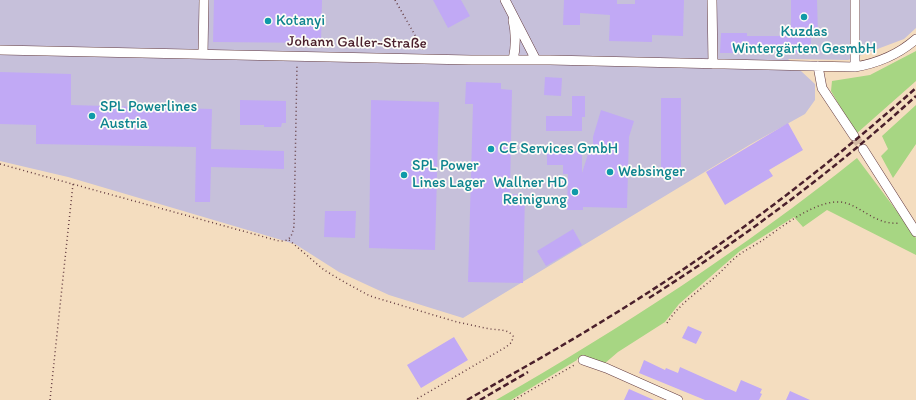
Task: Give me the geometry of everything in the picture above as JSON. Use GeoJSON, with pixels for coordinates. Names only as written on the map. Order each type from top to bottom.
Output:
{"type":"FeatureCollection","features":[{"type":"Feature","properties":{"kind":"street"},"geometry":{"type":"LineString","coordinates":[[203,54],[204,0]]}},
{"type":"Feature","properties":{"kind":"street"},"geometry":{"type":"LineString","coordinates":[[505,0],[536,60]]}},
{"type":"Feature","properties":{"kind":"street"},"geometry":{"type":"LineString","coordinates":[[712,0],[712,64]]}},
{"type":"Feature","properties":{"kind":"street"},"geometry":{"type":"LineString","coordinates":[[855,0],[855,67]]}},
{"type":"Feature","properties":{"kind":"street"},"geometry":{"type":"LineString","coordinates":[[513,17],[515,29],[514,60]]}},
{"type":"Feature","properties":{"kind":"street","name":"Johann Galler-Straße"},"geometry":{"type":"LineString","coordinates":[[0,50],[855,67],[882,60],[916,39]]}},
{"type":"Feature","properties":{"kind":"street"},"geometry":{"type":"LineString","coordinates":[[818,66],[822,88],[854,136]]}},
{"type":"Feature","properties":{"kind":"street"},"geometry":{"type":"LineString","coordinates":[[863,149],[916,232]]}},
{"type":"Feature","properties":{"kind":"street"},"geometry":{"type":"LineString","coordinates":[[583,360],[606,368],[678,400]]}},
{"type":"Feature","properties":{"kind":"path"},"geometry":{"type":"LineString","coordinates":[[395,0],[429,59]]}},
{"type":"Feature","properties":{"kind":"path"},"geometry":{"type":"LineString","coordinates":[[0,164],[284,242],[289,240],[292,236],[294,226],[298,56]]}},
{"type":"Feature","properties":{"kind":"path"},"geometry":{"type":"LineString","coordinates":[[50,400],[74,184]]}},
{"type":"Feature","properties":{"kind":"path"},"geometry":{"type":"LineString","coordinates":[[667,323],[684,302],[715,277],[736,257],[800,215],[821,206],[835,202],[847,203],[882,222],[893,224],[910,222]]}},
{"type":"Feature","properties":{"kind":"path"},"geometry":{"type":"LineString","coordinates":[[289,240],[324,270],[370,296],[457,322],[502,330],[509,332],[513,336],[512,342],[506,347],[415,400]]}},
{"type":"Feature","properties":{"kind":"path"},"geometry":{"type":"LineString","coordinates":[[514,400],[583,360]]}},
{"type":"Feature","properties":{"kind":"shaded area"},"geometry":{"type":"Polygon","coordinates":[[[0,0],[916,0],[916,28],[904,39],[848,60],[788,59],[815,84],[815,100],[805,114],[751,144],[463,318],[389,295],[339,272],[295,244],[68,177],[0,161],[0,0]]]}},
{"type":"Feature","properties":{"kind":"green space"},"geometry":{"type":"Polygon","coordinates":[[[916,51],[916,81],[856,134],[831,91],[832,81],[870,75],[916,51]]]}},
{"type":"Feature","properties":{"kind":"green space"},"geometry":{"type":"Polygon","coordinates":[[[916,105],[916,144],[893,178],[881,156],[888,149],[882,136],[916,105]]]}},
{"type":"Feature","properties":{"kind":"green space"},"geometry":{"type":"Polygon","coordinates":[[[857,158],[916,238],[916,255],[827,210],[803,227],[794,217],[740,251],[679,304],[665,322],[618,352],[604,364],[583,355],[511,400],[496,400],[590,345],[726,256],[814,192],[857,158]]]}},
{"type":"Feature","properties":{"kind":"building","name":"Kotanyi"},"geometry":{"type":"Polygon","coordinates":[[[214,0],[322,0],[321,43],[213,42],[214,0]]]}},
{"type":"Feature","properties":{"kind":"building"},"geometry":{"type":"Polygon","coordinates":[[[433,0],[461,0],[470,16],[448,28],[433,0]]]}},
{"type":"Feature","properties":{"kind":"building"},"geometry":{"type":"Polygon","coordinates":[[[564,0],[617,0],[617,4],[635,4],[635,0],[684,0],[683,36],[652,35],[652,42],[609,41],[610,15],[580,13],[580,25],[563,25],[564,0]]]}},
{"type":"Feature","properties":{"kind":"building"},"geometry":{"type":"Polygon","coordinates":[[[791,0],[817,0],[818,34],[811,34],[811,49],[808,53],[791,53],[791,51],[747,51],[747,53],[720,53],[721,33],[747,33],[747,36],[791,36],[791,0]]]}},
{"type":"Feature","properties":{"kind":"building","name":"SPL Powerlines Austria"},"geometry":{"type":"Polygon","coordinates":[[[0,72],[71,74],[71,105],[212,109],[211,149],[284,151],[284,169],[211,167],[210,202],[195,202],[196,147],[36,144],[36,125],[0,124],[0,72]]]}},
{"type":"Feature","properties":{"kind":"building"},"geometry":{"type":"Polygon","coordinates":[[[545,77],[562,78],[561,96],[544,95],[545,77]]]}},
{"type":"Feature","properties":{"kind":"building","name":"CE Services GmbH"},"geometry":{"type":"Polygon","coordinates":[[[466,82],[501,83],[501,89],[512,90],[510,194],[525,195],[523,283],[468,282],[473,104],[465,104],[466,82]]]}},
{"type":"Feature","properties":{"kind":"building"},"geometry":{"type":"Polygon","coordinates":[[[572,96],[585,96],[585,117],[582,117],[582,131],[546,131],[546,116],[572,116],[572,96]]]}},
{"type":"Feature","properties":{"kind":"building","name":"Websinger"},"geometry":{"type":"Polygon","coordinates":[[[661,98],[681,98],[681,178],[661,178],[661,98]]]}},
{"type":"Feature","properties":{"kind":"building"},"geometry":{"type":"Polygon","coordinates":[[[240,100],[286,101],[286,123],[282,123],[281,127],[240,125],[240,100]]]}},
{"type":"Feature","properties":{"kind":"building","name":"SPL Power Lines Lager"},"geometry":{"type":"Polygon","coordinates":[[[371,100],[439,102],[435,250],[369,248],[371,100]]]}},
{"type":"Feature","properties":{"kind":"building","name":"Websinger"},"geometry":{"type":"Polygon","coordinates":[[[601,110],[634,121],[629,137],[627,208],[583,207],[583,210],[567,210],[568,174],[563,174],[563,165],[547,165],[547,150],[582,151],[582,173],[589,151],[593,151],[593,137],[601,110]]]}},
{"type":"Feature","properties":{"kind":"building"},"geometry":{"type":"Polygon","coordinates":[[[788,123],[803,150],[769,170],[773,176],[725,205],[706,172],[788,123]]]}},
{"type":"Feature","properties":{"kind":"building"},"geometry":{"type":"Polygon","coordinates":[[[325,211],[356,211],[355,238],[324,237],[325,211]]]}},
{"type":"Feature","properties":{"kind":"building"},"geometry":{"type":"Polygon","coordinates":[[[573,229],[582,245],[546,266],[537,251],[573,229]]]}},
{"type":"Feature","properties":{"kind":"building"},"geometry":{"type":"Polygon","coordinates":[[[688,326],[702,332],[696,344],[682,338],[688,326]]]}},
{"type":"Feature","properties":{"kind":"building"},"geometry":{"type":"Polygon","coordinates":[[[454,337],[468,360],[421,388],[407,365],[454,337]]]}},
{"type":"Feature","properties":{"kind":"building"},"geometry":{"type":"Polygon","coordinates":[[[644,360],[665,370],[666,368],[678,373],[680,367],[736,392],[741,380],[762,389],[760,393],[762,394],[759,400],[705,400],[639,373],[644,360]]]}},
{"type":"Feature","properties":{"kind":"building"},"geometry":{"type":"Polygon","coordinates":[[[629,389],[654,400],[624,400],[629,389]]]}},
{"type":"Feature","properties":{"kind":"building"},"geometry":{"type":"Polygon","coordinates":[[[790,391],[810,400],[786,400],[790,391]]]}},
{"type":"Feature","properties":{"kind":"tunnel"},"geometry":{"type":"LineString","coordinates":[[854,136],[863,149]]}},
{"type":"Feature","properties":{"kind":"railway"},"geometry":{"type":"LineString","coordinates":[[467,400],[589,329],[687,267],[805,181],[843,151],[916,88]]}},
{"type":"Feature","properties":{"kind":"railway"},"geometry":{"type":"LineString","coordinates":[[649,298],[719,252],[787,203],[885,124],[916,96]]}},
{"type":"Feature","properties":{"kind":"railway"},"geometry":{"type":"LineString","coordinates":[[480,400],[528,372]]}},
{"type":"Feature","properties":{"kind":"place","name":"Kuzdas Wintergärten GesmbH"},"geometry":{"type":"Point","coordinates":[804,17]}},
{"type":"Feature","properties":{"kind":"place","name":"Kotanyi"},"geometry":{"type":"Point","coordinates":[268,21]}},
{"type":"Feature","properties":{"kind":"place","name":"SPL Powerlines Austria"},"geometry":{"type":"Point","coordinates":[92,116]}},
{"type":"Feature","properties":{"kind":"place","name":"CE Services GmbH"},"geometry":{"type":"Point","coordinates":[491,149]}},
{"type":"Feature","properties":{"kind":"place","name":"Websinger"},"geometry":{"type":"Point","coordinates":[610,172]}},
{"type":"Feature","properties":{"kind":"place","name":"SPL Power Lines Lager"},"geometry":{"type":"Point","coordinates":[404,175]}},
{"type":"Feature","properties":{"kind":"place","name":"Wallner HD Reinigung"},"geometry":{"type":"Point","coordinates":[575,192]}}]}
